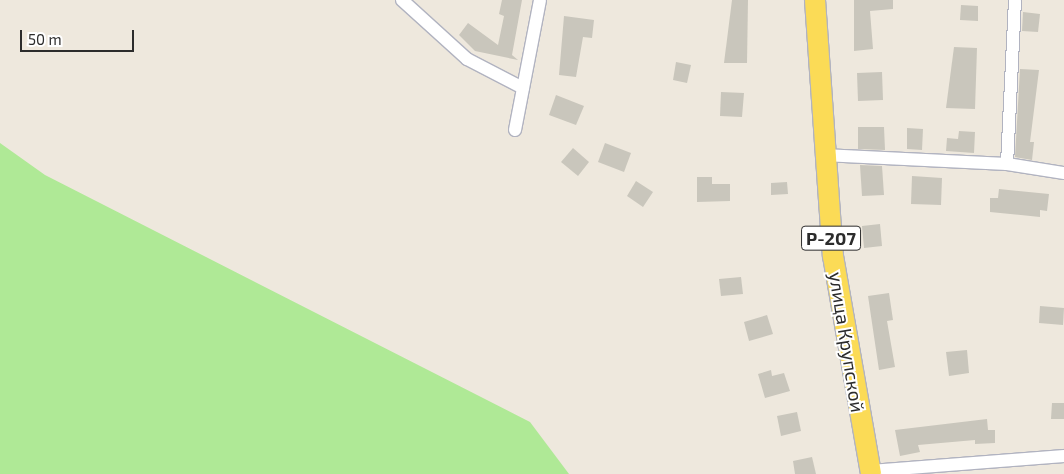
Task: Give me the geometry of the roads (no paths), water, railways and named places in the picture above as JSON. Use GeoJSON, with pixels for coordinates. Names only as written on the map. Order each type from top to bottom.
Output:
{"type":"FeatureCollection","features":[{"type":"Feature","properties":{"kind":"main road","name":"улица Крупской"},"geometry":{"type":"LineString","coordinates":[[815,0],[823,154],[848,355],[871,473]]}},
{"type":"Feature","properties":{"kind":"street"},"geometry":{"type":"LineString","coordinates":[[402,0],[467,59],[523,88]]}},
{"type":"Feature","properties":{"kind":"street"},"geometry":{"type":"LineString","coordinates":[[515,130],[540,0]]}},
{"type":"Feature","properties":{"kind":"street"},"geometry":{"type":"LineString","coordinates":[[1007,164],[1015,0]]}},
{"type":"Feature","properties":{"kind":"street"},"geometry":{"type":"LineString","coordinates":[[823,154],[1007,164],[1064,174]]}},
{"type":"Feature","properties":{"kind":"street"},"geometry":{"type":"LineString","coordinates":[[871,473],[1064,456]]}}]}
